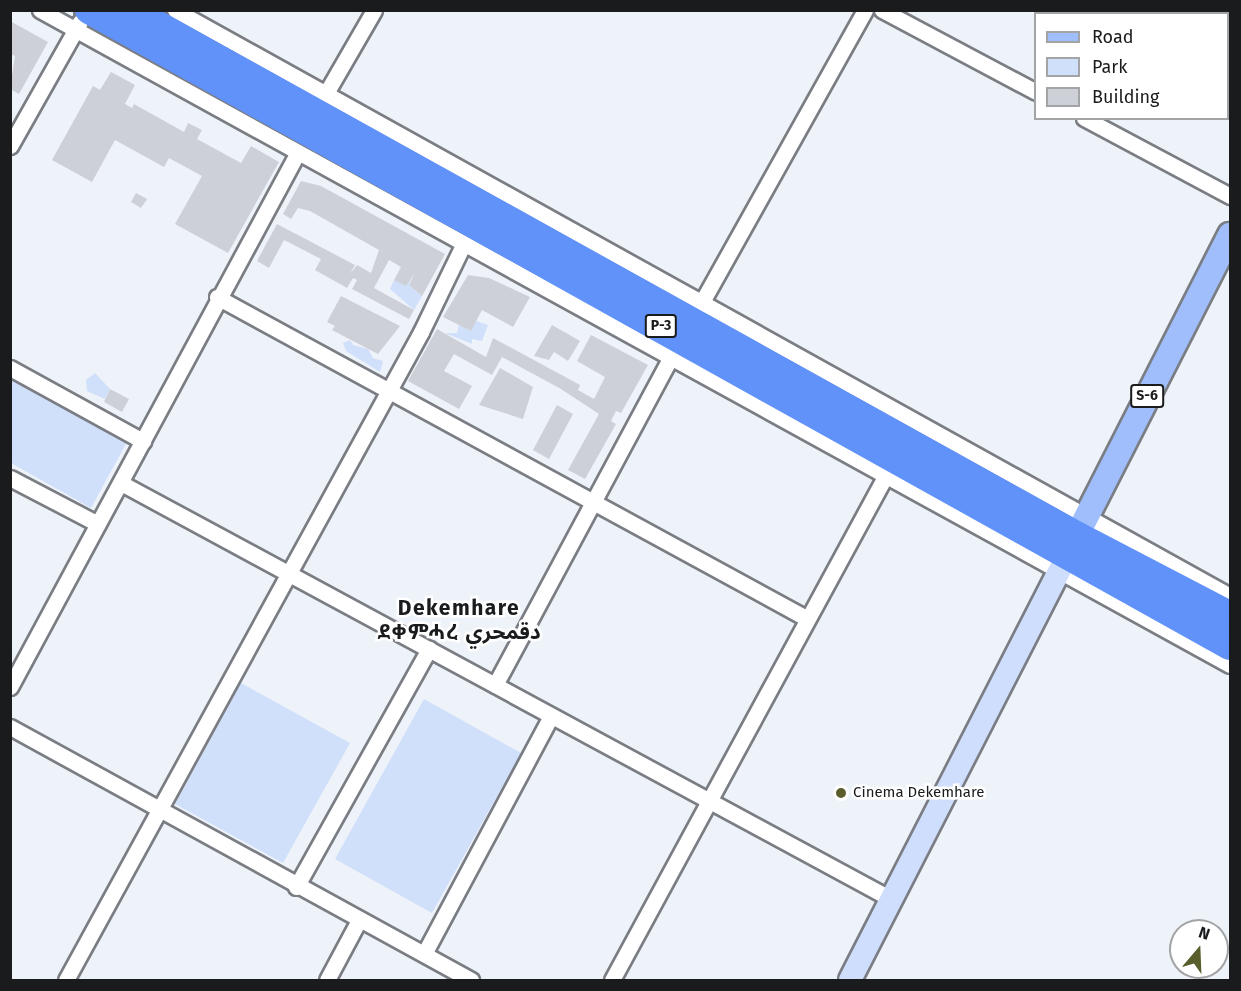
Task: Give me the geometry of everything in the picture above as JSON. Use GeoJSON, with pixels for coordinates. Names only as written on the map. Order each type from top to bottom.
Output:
{"type":"FeatureCollection","features":[{"type":"Feature","properties":{"kind":"highway","name":"P-3"},"geometry":{"type":"LineString","coordinates":[[131,10],[429,189]]}},
{"type":"Feature","properties":{"kind":"highway","name":"P-3"},"geometry":{"type":"LineString","coordinates":[[83,20],[429,189],[687,329],[1071,546],[1154,614],[1230,646]]}},
{"type":"Feature","properties":{"kind":"highway","name":"P-3"},"geometry":{"type":"LineString","coordinates":[[687,329],[885,466],[1230,615]]}},
{"type":"Feature","properties":{"kind":"main road","name":"S-6"},"geometry":{"type":"LineString","coordinates":[[1071,546],[1230,236]]}},
{"type":"Feature","properties":{"kind":"street"},"geometry":{"type":"LineString","coordinates":[[40,10],[83,20],[297,154],[429,189],[463,245],[687,329]]}},
{"type":"Feature","properties":{"kind":"street"},"geometry":{"type":"LineString","coordinates":[[10,146],[83,20],[85,10]]}},
{"type":"Feature","properties":{"kind":"street"},"geometry":{"type":"LineString","coordinates":[[175,10],[325,95],[429,189],[687,329]]}},
{"type":"Feature","properties":{"kind":"street"},"geometry":{"type":"LineString","coordinates":[[325,95],[374,10]]}},
{"type":"Feature","properties":{"kind":"street"},"geometry":{"type":"LineString","coordinates":[[495,685],[687,329],[865,10]]}},
{"type":"Feature","properties":{"kind":"street"},"geometry":{"type":"LineString","coordinates":[[882,10],[1034,91]]}},
{"type":"Feature","properties":{"kind":"street"},"geometry":{"type":"LineString","coordinates":[[1088,120],[1230,196]]}},
{"type":"Feature","properties":{"kind":"street"},"geometry":{"type":"LineString","coordinates":[[10,687],[297,154]]}},
{"type":"Feature","properties":{"kind":"street"},"geometry":{"type":"LineString","coordinates":[[66,981],[160,813],[389,390],[463,245]]}},
{"type":"Feature","properties":{"kind":"street"},"geometry":{"type":"LineString","coordinates":[[218,297],[806,618]]}},
{"type":"Feature","properties":{"kind":"street"},"geometry":{"type":"LineString","coordinates":[[10,368],[143,441]]}},
{"type":"Feature","properties":{"kind":"street"},"geometry":{"type":"LineString","coordinates":[[612,981],[885,466]]}},
{"type":"Feature","properties":{"kind":"street"},"geometry":{"type":"LineString","coordinates":[[10,478],[98,524]]}},
{"type":"Feature","properties":{"kind":"street"},"geometry":{"type":"LineString","coordinates":[[121,483],[706,802],[891,899]]}},
{"type":"Feature","properties":{"kind":"street"},"geometry":{"type":"LineString","coordinates":[[850,981],[1071,546],[1230,596]]}},
{"type":"Feature","properties":{"kind":"street"},"geometry":{"type":"LineString","coordinates":[[1154,614],[1230,665]]}},
{"type":"Feature","properties":{"kind":"street"},"geometry":{"type":"LineString","coordinates":[[296,887],[429,649]]}},
{"type":"Feature","properties":{"kind":"street"},"geometry":{"type":"LineString","coordinates":[[424,954],[551,716]]}},
{"type":"Feature","properties":{"kind":"street"},"geometry":{"type":"LineString","coordinates":[[10,727],[160,813],[471,981]]}},
{"type":"Feature","properties":{"kind":"street"},"geometry":{"type":"LineString","coordinates":[[327,981],[358,920]]}},
{"type":"Feature","properties":{"kind":"green space"},"geometry":{"type":"Polygon","coordinates":[[[412,273],[409,285],[422,296],[414,310],[390,289],[394,280],[412,273]]]}},
{"type":"Feature","properties":{"kind":"green space"},"geometry":{"type":"Polygon","coordinates":[[[476,321],[488,325],[482,341],[472,339],[472,344],[445,333],[457,333],[459,325],[471,331],[476,321]]]}},
{"type":"Feature","properties":{"kind":"green space"},"geometry":{"type":"Polygon","coordinates":[[[350,340],[353,345],[368,349],[373,358],[383,361],[380,372],[346,351],[343,343],[350,340]]]}},
{"type":"Feature","properties":{"kind":"green space"},"geometry":{"type":"Polygon","coordinates":[[[95,373],[110,389],[105,399],[87,391],[86,380],[95,373]]]}},
{"type":"Feature","properties":{"kind":"green space"},"geometry":{"type":"Polygon","coordinates":[[[10,378],[127,442],[91,508],[11,463],[10,378]]]}},
{"type":"Feature","properties":{"kind":"green space"},"geometry":{"type":"Polygon","coordinates":[[[241,683],[350,743],[283,863],[175,804],[241,683]]]}},
{"type":"Feature","properties":{"kind":"green space"},"geometry":{"type":"Polygon","coordinates":[[[424,699],[521,753],[432,913],[335,859],[424,699]]]}},
{"type":"Feature","properties":{"kind":"building"},"geometry":{"type":"Polygon","coordinates":[[[10,21],[48,42],[19,94],[10,89],[15,56],[10,54],[10,21]]]}},
{"type":"Feature","properties":{"kind":"building"},"geometry":{"type":"Polygon","coordinates":[[[111,72],[135,85],[125,104],[132,108],[134,104],[184,132],[188,123],[202,130],[197,139],[241,163],[251,146],[279,162],[228,253],[175,224],[202,176],[169,158],[164,167],[115,140],[92,182],[52,160],[93,86],[100,90],[111,72]]]}},
{"type":"Feature","properties":{"kind":"building"},"geometry":{"type":"Polygon","coordinates":[[[301,181],[321,186],[445,254],[422,296],[409,285],[414,274],[406,286],[394,280],[401,267],[389,260],[374,288],[414,310],[409,319],[352,289],[357,280],[353,278],[347,288],[315,270],[321,259],[284,240],[269,268],[257,261],[277,224],[355,265],[350,274],[357,265],[371,273],[379,250],[310,211],[298,208],[291,219],[283,214],[301,181]]]}},
{"type":"Feature","properties":{"kind":"building"},"geometry":{"type":"Polygon","coordinates":[[[136,193],[147,199],[141,208],[131,202],[136,193]]]}},
{"type":"Feature","properties":{"kind":"building"},"geometry":{"type":"Polygon","coordinates":[[[468,275],[489,278],[530,297],[513,327],[482,310],[471,331],[443,317],[468,275]]]}},
{"type":"Feature","properties":{"kind":"building"},"geometry":{"type":"Polygon","coordinates":[[[341,296],[400,326],[378,354],[332,330],[335,326],[327,322],[341,296]]]}},
{"type":"Feature","properties":{"kind":"building"},"geometry":{"type":"Polygon","coordinates":[[[552,325],[580,341],[568,361],[554,352],[549,360],[534,356],[552,325]]]}},
{"type":"Feature","properties":{"kind":"building"},"geometry":{"type":"Polygon","coordinates":[[[437,329],[486,357],[493,338],[580,385],[578,390],[594,399],[605,377],[577,361],[591,335],[648,365],[621,413],[616,411],[611,421],[616,424],[585,479],[568,470],[599,414],[561,389],[502,357],[492,375],[454,354],[444,371],[472,386],[459,409],[408,381],[437,329]]]}},
{"type":"Feature","properties":{"kind":"building"},"geometry":{"type":"Polygon","coordinates":[[[500,368],[533,387],[523,419],[479,405],[500,368]]]}},
{"type":"Feature","properties":{"kind":"building"},"geometry":{"type":"Polygon","coordinates":[[[110,389],[129,399],[122,412],[104,402],[110,389]]]}},
{"type":"Feature","properties":{"kind":"building"},"geometry":{"type":"Polygon","coordinates":[[[557,405],[573,414],[549,459],[533,450],[557,405]]]}},
{"type":"Feature","properties":{"kind":"place","name":"Cinema Dekemhare"},"geometry":{"type":"Point","coordinates":[841,793]}},
{"type":"Feature","properties":{"kind":"district","name":"Dekemhare ደቀምሓረ دقمحري"},"geometry":{"type":"Point","coordinates":[459,620]}}]}
